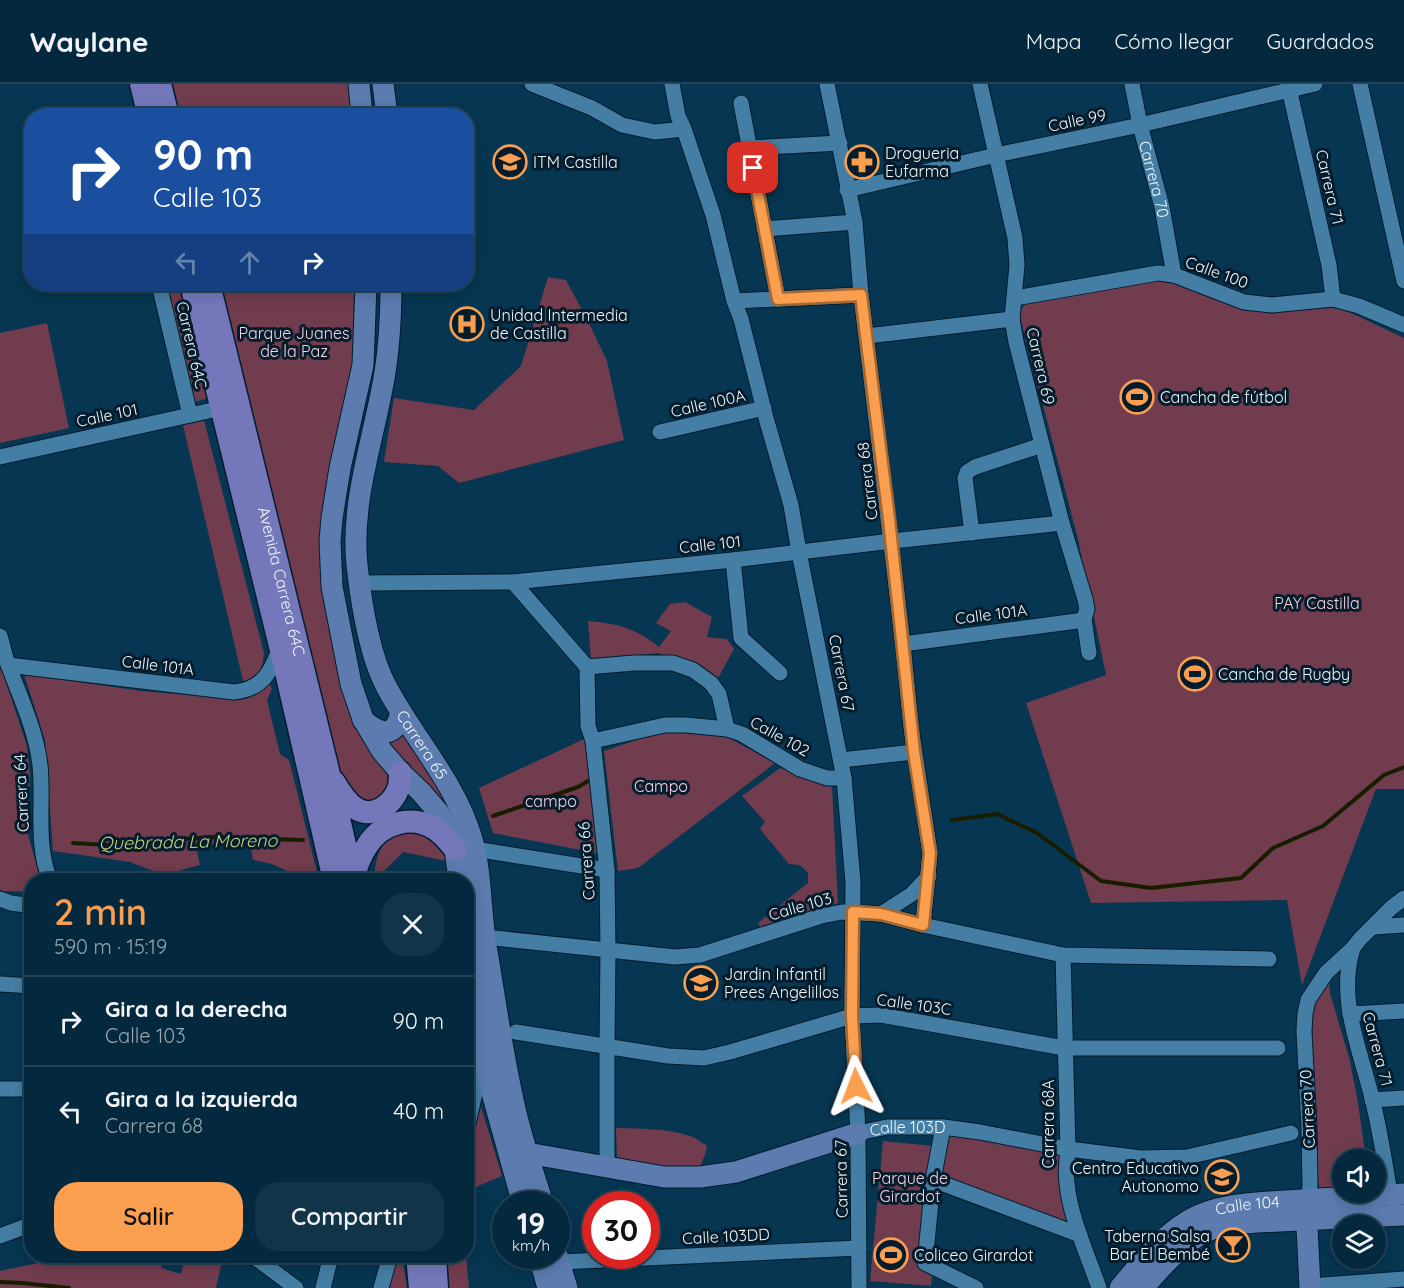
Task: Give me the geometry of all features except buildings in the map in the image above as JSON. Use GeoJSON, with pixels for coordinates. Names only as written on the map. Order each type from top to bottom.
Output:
{"type":"FeatureCollection","features":[{"type":"Feature","properties":{"kind":"main road"},"geometry":{"type":"LineString","coordinates":[[141,84],[145,108]]}},
{"type":"Feature","properties":{"kind":"main road"},"geometry":{"type":"LineString","coordinates":[[160,84],[166,108]]}},
{"type":"Feature","properties":{"kind":"main road"},"geometry":{"type":"LineString","coordinates":[[359,84],[361,108]]}},
{"type":"Feature","properties":{"kind":"main road"},"geometry":{"type":"LineString","coordinates":[[384,84],[386,108]]}},
{"type":"Feature","properties":{"kind":"main road","name":"Avenida Carrera 64C"},"geometry":{"type":"LineString","coordinates":[[193,291],[280,646],[332,873]]}},
{"type":"Feature","properties":{"kind":"main road","name":"Avenida Carrera 64C"},"geometry":{"type":"LineString","coordinates":[[210,291],[246,430],[351,873]]}},
{"type":"Feature","properties":{"kind":"main road","name":"Carrera 65"},"geometry":{"type":"LineString","coordinates":[[366,291],[363,365],[340,468],[330,541],[332,587],[336,613],[351,684],[363,719],[382,752],[439,813],[448,830],[465,849],[468,873]]}},
{"type":"Feature","properties":{"kind":"main road","name":"Carrera 65"},"geometry":{"type":"LineString","coordinates":[[391,291],[389,348],[364,471],[358,518],[356,540],[360,583],[369,639],[384,684],[458,801],[469,828],[460,873]]}},
{"type":"Feature","properties":{"kind":"main road"},"geometry":{"type":"LineString","coordinates":[[363,719],[378,731],[385,733],[398,725],[401,712]]}},
{"type":"Feature","properties":{"kind":"main road"},"geometry":{"type":"LineString","coordinates":[[328,770],[338,789],[349,802],[356,808],[369,812],[390,803],[400,781],[400,772]]}},
{"type":"Feature","properties":{"kind":"main road"},"geometry":{"type":"LineString","coordinates":[[355,873],[367,844],[379,831],[397,823],[412,822],[428,826],[465,849]]}},
{"type":"Feature","properties":{"kind":"main road","name":"Carrera 65"},"geometry":{"type":"LineString","coordinates":[[474,921],[483,1053],[519,1191]]}},
{"type":"Feature","properties":{"kind":"main road","name":"Carrera 65"},"geometry":{"type":"LineString","coordinates":[[476,937],[510,1086],[539,1191]]}},
{"type":"Feature","properties":{"kind":"main road","name":"Calle 103D"},"geometry":{"type":"LineString","coordinates":[[527,1153],[651,1175],[700,1178],[736,1172],[858,1133]]}},
{"type":"Feature","properties":{"kind":"main road","name":"Calle 104"},"geometry":{"type":"LineString","coordinates":[[1143,1288],[1174,1254],[1197,1237],[1216,1228],[1397,1194]]}},
{"type":"Feature","properties":{"kind":"main road","name":"Calle 104"},"geometry":{"type":"LineString","coordinates":[[1120,1288],[1164,1238],[1189,1220],[1232,1206],[1256,1203],[1309,1210],[1404,1215]]}},
{"type":"Feature","properties":{"kind":"main road","name":"Carrera 70"},"geometry":{"type":"LineString","coordinates":[[1309,1210],[1307,1227],[1310,1287]]}},
{"type":"Feature","properties":{"kind":"main road"},"geometry":{"type":"LineString","coordinates":[[418,1263],[420,1288]]}},
{"type":"Feature","properties":{"kind":"main road"},"geometry":{"type":"LineString","coordinates":[[435,1263],[437,1288]]}},
{"type":"Feature","properties":{"kind":"main road"},"geometry":{"type":"LineString","coordinates":[[543,1269],[548,1288]]}},
{"type":"Feature","properties":{"kind":"main road"},"geometry":{"type":"LineString","coordinates":[[561,1269],[567,1288]]}},
{"type":"Feature","properties":{"kind":"street"},"geometry":{"type":"LineString","coordinates":[[532,84],[592,108],[622,125],[656,132],[684,129]]}},
{"type":"Feature","properties":{"kind":"street","name":"Carrera 67"},"geometry":{"type":"LineString","coordinates":[[672,84],[678,116],[712,215],[791,505],[844,778],[853,882],[852,1016],[858,1133],[859,1288]]}},
{"type":"Feature","properties":{"kind":"street","name":"Carrera 68"},"geometry":{"type":"LineString","coordinates":[[827,84],[855,222],[861,295],[892,541],[914,752],[930,853],[923,925]]}},
{"type":"Feature","properties":{"kind":"street","name":"Carrera 69"},"geometry":{"type":"LineString","coordinates":[[980,84],[1015,238],[1017,265],[1012,319],[1016,342],[1062,523],[1085,599],[1087,609],[1084,619],[1089,653]]}},
{"type":"Feature","properties":{"kind":"street","name":"Carrera 70"},"geometry":{"type":"LineString","coordinates":[[1132,84],[1140,125],[1162,207],[1174,275]]}},
{"type":"Feature","properties":{"kind":"street","name":"Calle 99"},"geometry":{"type":"LineString","coordinates":[[848,190],[996,155],[1140,125],[1288,87],[1315,84]]}},
{"type":"Feature","properties":{"kind":"street"},"geometry":{"type":"LineString","coordinates":[[1360,84],[1404,281]]}},
{"type":"Feature","properties":{"kind":"street","name":"Carrera 71"},"geometry":{"type":"LineString","coordinates":[[1288,87],[1329,265],[1333,299]]}},
{"type":"Feature","properties":{"kind":"street"},"geometry":{"type":"LineString","coordinates":[[741,103],[778,299]]}},
{"type":"Feature","properties":{"kind":"street"},"geometry":{"type":"LineString","coordinates":[[748,148],[840,143]]}},
{"type":"Feature","properties":{"kind":"street"},"geometry":{"type":"LineString","coordinates":[[764,229],[855,222]]}},
{"type":"Feature","properties":{"kind":"street","name":"Calle 100"},"geometry":{"type":"LineString","coordinates":[[1015,298],[1158,273],[1174,275],[1244,302],[1272,305],[1333,299],[1359,306],[1404,325]]}},
{"type":"Feature","properties":{"kind":"street","name":"Carrera 64C"},"geometry":{"type":"LineString","coordinates":[[161,291],[190,415]]}},
{"type":"Feature","properties":{"kind":"street"},"geometry":{"type":"LineString","coordinates":[[734,301],[861,295]]}},
{"type":"Feature","properties":{"kind":"street"},"geometry":{"type":"LineString","coordinates":[[867,336],[1012,319]]}},
{"type":"Feature","properties":{"kind":"street","name":"Calle 101"},"geometry":{"type":"LineString","coordinates":[[0,457],[222,408]]}},
{"type":"Feature","properties":{"kind":"street","name":"Calle 100A"},"geometry":{"type":"LineString","coordinates":[[660,432],[764,408]]}},
{"type":"Feature","properties":{"kind":"street"},"geometry":{"type":"LineString","coordinates":[[972,533],[965,478],[967,472],[975,467],[1042,445]]}},
{"type":"Feature","properties":{"kind":"street","name":"Calle 101"},"geometry":{"type":"LineString","coordinates":[[360,583],[513,582],[1062,523]]}},
{"type":"Feature","properties":{"kind":"street"},"geometry":{"type":"LineString","coordinates":[[734,560],[741,638],[780,673]]}},
{"type":"Feature","properties":{"kind":"street"},"geometry":{"type":"LineString","coordinates":[[513,582],[588,667],[634,663],[673,663],[693,670],[711,683],[719,694],[727,729]]}},
{"type":"Feature","properties":{"kind":"street","name":"Calle 101A"},"geometry":{"type":"LineString","coordinates":[[903,644],[1084,619]]}},
{"type":"Feature","properties":{"kind":"street","name":"Carrera 64"},"geometry":{"type":"LineString","coordinates":[[0,636],[36,745],[40,765],[43,859],[48,873]]}},
{"type":"Feature","properties":{"kind":"street","name":"Calle 101A"},"geometry":{"type":"LineString","coordinates":[[8,665],[234,692],[243,691],[258,684],[268,675],[280,646]]}},
{"type":"Feature","properties":{"kind":"street","name":"Carrera 66"},"geometry":{"type":"LineString","coordinates":[[588,667],[588,726],[593,741],[607,870],[607,1167]]}},
{"type":"Feature","properties":{"kind":"street","name":"Calle 102"},"geometry":{"type":"LineString","coordinates":[[593,741],[665,725],[727,729],[742,734],[800,769],[827,778],[844,778]]}},
{"type":"Feature","properties":{"kind":"street"},"geometry":{"type":"LineString","coordinates":[[841,760],[914,752]]}},
{"type":"Feature","properties":{"kind":"street"},"geometry":{"type":"LineString","coordinates":[[465,849],[607,870]]}},
{"type":"Feature","properties":{"kind":"street"},"geometry":{"type":"LineString","coordinates":[[881,914],[912,894],[929,876]]}},
{"type":"Feature","properties":{"kind":"street","name":"Carrera 70"},"geometry":{"type":"LineString","coordinates":[[1309,1210],[1309,1140],[1304,1049],[1305,1014],[1308,1000],[1326,973],[1391,908],[1404,898]]}},
{"type":"Feature","properties":{"kind":"street"},"geometry":{"type":"LineString","coordinates":[[0,899],[24,905]]}},
{"type":"Feature","properties":{"kind":"street","name":"Calle 103"},"geometry":{"type":"LineString","coordinates":[[476,937],[675,957],[700,954],[821,916],[853,912],[881,914],[1063,956],[1269,958]]}},
{"type":"Feature","properties":{"kind":"street"},"geometry":{"type":"LineString","coordinates":[[1373,927],[1404,925]]}},
{"type":"Feature","properties":{"kind":"street","name":"Carrera 71"},"geometry":{"type":"LineString","coordinates":[[1353,948],[1348,963],[1347,979],[1350,1014],[1397,1194]]}},
{"type":"Feature","properties":{"kind":"street","name":"Carrera 68A"},"geometry":{"type":"LineString","coordinates":[[1063,956],[1067,1186],[1080,1235],[1099,1288]]}},
{"type":"Feature","properties":{"kind":"street"},"geometry":{"type":"LineString","coordinates":[[0,984],[24,986]]}},
{"type":"Feature","properties":{"kind":"street"},"geometry":{"type":"LineString","coordinates":[[1350,1014],[1404,1011]]}},
{"type":"Feature","properties":{"kind":"street","name":"Calle 103C"},"geometry":{"type":"LineString","coordinates":[[516,1032],[668,1056],[704,1058],[852,1016],[881,1015],[1064,1048],[1278,1048]]}},
{"type":"Feature","properties":{"kind":"street"},"geometry":{"type":"LineString","coordinates":[[474,1095],[483,1053]]}},
{"type":"Feature","properties":{"kind":"street"},"geometry":{"type":"LineString","coordinates":[[0,1089],[24,1089]]}},
{"type":"Feature","properties":{"kind":"street"},"geometry":{"type":"LineString","coordinates":[[1372,1100],[1404,1098]]}},
{"type":"Feature","properties":{"kind":"street","name":"Calle 103D"},"geometry":{"type":"LineString","coordinates":[[858,1133],[887,1126],[943,1127],[1068,1149],[1141,1158],[1186,1157],[1291,1133]]}},
{"type":"Feature","properties":{"kind":"street"},"geometry":{"type":"LineString","coordinates":[[943,1127],[933,1180],[925,1263],[976,1288]]}},
{"type":"Feature","properties":{"kind":"street"},"geometry":{"type":"LineString","coordinates":[[933,1180],[1080,1235]]}},
{"type":"Feature","properties":{"kind":"street"},"geometry":{"type":"LineString","coordinates":[[0,1236],[24,1227]]}},
{"type":"Feature","properties":{"kind":"street","name":"Calle 103DD"},"geometry":{"type":"LineString","coordinates":[[570,1257],[859,1248]]}},
{"type":"Feature","properties":{"kind":"street"},"geometry":{"type":"LineString","coordinates":[[264,1263],[296,1288]]}},
{"type":"Feature","properties":{"kind":"street"},"geometry":{"type":"LineString","coordinates":[[323,1288],[329,1263]]}},
{"type":"Feature","properties":{"kind":"street"},"geometry":{"type":"LineString","coordinates":[[381,1288],[388,1263]]}},
{"type":"Feature","properties":{"kind":"street"},"geometry":{"type":"LineString","coordinates":[[1310,1287],[1404,1279]]}},
{"type":"Feature","properties":{"kind":"green space"},"geometry":{"type":"Polygon","coordinates":[[[170,84],[352,84],[353,108],[176,108],[170,84]]]}},
{"type":"Feature","properties":{"kind":"green space"},"geometry":{"type":"Polygon","coordinates":[[[548,277],[566,280],[607,361],[624,440],[459,483],[438,466],[384,462],[394,398],[474,410],[521,366],[548,277]]]}},
{"type":"Feature","properties":{"kind":"green space","name":"PAY Castilla"},"geometry":{"type":"Polygon","coordinates":[[[1155,279],[1175,281],[1259,310],[1336,308],[1404,338],[1404,789],[1376,789],[1302,985],[1287,900],[1091,903],[1026,703],[1106,675],[1078,539],[1019,313],[1028,299],[1155,279]]]}},
{"type":"Feature","properties":{"kind":"green space"},"geometry":{"type":"Polygon","coordinates":[[[168,291],[182,291],[208,398],[194,402],[168,291]]]}},
{"type":"Feature","properties":{"kind":"green space","name":"Parque Juanes de la Paz"},"geometry":{"type":"Polygon","coordinates":[[[221,291],[354,291],[352,372],[323,580],[339,673],[389,775],[389,788],[384,797],[360,804],[347,790],[335,760],[221,291]]]}},
{"type":"Feature","properties":{"kind":"green space"},"geometry":{"type":"Polygon","coordinates":[[[47,323],[69,428],[0,443],[0,333],[47,323]]]}},
{"type":"Feature","properties":{"kind":"green space"},"geometry":{"type":"Polygon","coordinates":[[[204,420],[264,653],[259,672],[244,685],[183,425],[204,420]]]}},
{"type":"Feature","properties":{"kind":"green space"},"geometry":{"type":"Polygon","coordinates":[[[685,602],[712,617],[707,637],[727,639],[734,649],[717,680],[659,653],[591,660],[588,621],[626,628],[659,647],[671,631],[656,623],[670,604],[685,602]]]}},
{"type":"Feature","properties":{"kind":"green space"},"geometry":{"type":"Polygon","coordinates":[[[0,664],[27,746],[30,775],[28,835],[39,873],[24,873],[24,892],[0,890],[0,664]]]}},
{"type":"Feature","properties":{"kind":"green space"},"geometry":{"type":"Polygon","coordinates":[[[24,674],[141,691],[239,699],[269,682],[272,689],[267,700],[280,754],[289,760],[317,873],[291,873],[272,864],[253,860],[249,839],[196,847],[200,865],[170,873],[158,873],[130,862],[53,851],[45,740],[24,674]]]}},
{"type":"Feature","properties":{"kind":"green space","name":"Campo"},"geometry":{"type":"Polygon","coordinates":[[[666,730],[727,737],[775,763],[638,868],[618,871],[604,751],[666,730]]]}},
{"type":"Feature","properties":{"kind":"green space"},"geometry":{"type":"Polygon","coordinates":[[[400,731],[446,800],[441,803],[382,739],[400,731]]]}},
{"type":"Feature","properties":{"kind":"green space","name":"campo"},"geometry":{"type":"Polygon","coordinates":[[[584,739],[602,854],[493,833],[479,788],[584,739]]]}},
{"type":"Feature","properties":{"kind":"green space"},"geometry":{"type":"Polygon","coordinates":[[[780,768],[832,786],[838,903],[761,928],[758,923],[808,883],[808,873],[800,865],[789,864],[760,829],[765,822],[742,796],[780,768]]]}},
{"type":"Feature","properties":{"kind":"green space"},"geometry":{"type":"Polygon","coordinates":[[[411,832],[434,841],[447,861],[403,852],[382,873],[375,873],[381,848],[391,838],[411,832]]]}},
{"type":"Feature","properties":{"kind":"green space"},"geometry":{"type":"Polygon","coordinates":[[[1329,973],[1330,993],[1350,1061],[1365,1149],[1332,1149],[1332,1189],[1319,1190],[1319,1183],[1313,1183],[1307,1015],[1329,973]]]}},
{"type":"Feature","properties":{"kind":"green space"},"geometry":{"type":"Polygon","coordinates":[[[481,1107],[502,1176],[476,1187],[474,1162],[474,1130],[481,1107]]]}},
{"type":"Feature","properties":{"kind":"green space"},"geometry":{"type":"Polygon","coordinates":[[[616,1128],[653,1129],[681,1133],[707,1146],[706,1152],[700,1167],[666,1169],[617,1159],[616,1128]]]}},
{"type":"Feature","properties":{"kind":"green space","name":"Parque de Girardot"},"geometry":{"type":"Polygon","coordinates":[[[949,1134],[1062,1154],[1072,1223],[942,1179],[949,1134]]]}},
{"type":"Feature","properties":{"kind":"green space","name":"Parque de Girardot"},"geometry":{"type":"Polygon","coordinates":[[[883,1141],[944,1147],[931,1286],[870,1281],[883,1141]]]}},
{"type":"Feature","properties":{"kind":"green space"},"geometry":{"type":"Polygon","coordinates":[[[38,1263],[162,1263],[161,1268],[181,1274],[183,1263],[222,1263],[216,1288],[0,1288],[0,1271],[38,1263]]]}},
{"type":"Feature","properties":{"kind":"green space"},"geometry":{"type":"Polygon","coordinates":[[[393,1263],[403,1263],[407,1288],[387,1288],[393,1263]]]}},
{"type":"Feature","properties":{"kind":"green space"},"geometry":{"type":"Polygon","coordinates":[[[442,1263],[467,1263],[469,1288],[444,1288],[442,1263]]]}},
{"type":"Feature","properties":{"kind":"waterway","name":"Quebrada La Moreno"},"geometry":{"type":"LineString","coordinates":[[952,820],[997,814],[1037,833],[1101,881],[1151,888],[1241,878],[1273,848],[1323,826],[1384,775],[1404,767]]}},
{"type":"Feature","properties":{"kind":"waterway","name":"Quebrada La Moreno"},"geometry":{"type":"LineString","coordinates":[[493,816],[578,787],[588,781]]}},
{"type":"Feature","properties":{"kind":"waterway","name":"Quebrada La Moreno"},"geometry":{"type":"LineString","coordinates":[[73,843],[123,846],[153,841],[212,837],[303,840]]}},
{"type":"Feature","properties":{"kind":"waterway"},"geometry":{"type":"LineString","coordinates":[[0,1282],[69,1288]]}},
{"type":"Feature","properties":{"kind":"place","name":"ITM Castilla"},"geometry":{"type":"Point","coordinates":[510,162]}},
{"type":"Feature","properties":{"kind":"place","name":"Drogueria Eufarma"},"geometry":{"type":"Point","coordinates":[862,162]}},
{"type":"Feature","properties":{"kind":"place","name":"Unidad Intermedia de Castilla"},"geometry":{"type":"Point","coordinates":[467,324]}},
{"type":"Feature","properties":{"kind":"place","name":"Cancha de fútbol"},"geometry":{"type":"Point","coordinates":[1137,397]}},
{"type":"Feature","properties":{"kind":"place","name":"Cancha de Rugby"},"geometry":{"type":"Point","coordinates":[1195,674]}},
{"type":"Feature","properties":{"kind":"place","name":"Jardin Infantil Prees Angelillos"},"geometry":{"type":"Point","coordinates":[701,983]}},
{"type":"Feature","properties":{"kind":"place","name":"Centro Educativo Autonomo"},"geometry":{"type":"Point","coordinates":[1222,1177]}},
{"type":"Feature","properties":{"kind":"place","name":"Taberna Salsa Bar El Bembé"},"geometry":{"type":"Point","coordinates":[1233,1245]}},
{"type":"Feature","properties":{"kind":"place","name":"Coliceo Girardot"},"geometry":{"type":"Point","coordinates":[891,1255]}},
{"type":"Feature","properties":{"kind":"route"},"geometry":{"type":"LineString","coordinates":[[753,168],[778,299],[861,295],[889,519],[914,752],[930,853],[923,925],[881,914],[853,912],[852,1016],[856,1086]]}}]}
